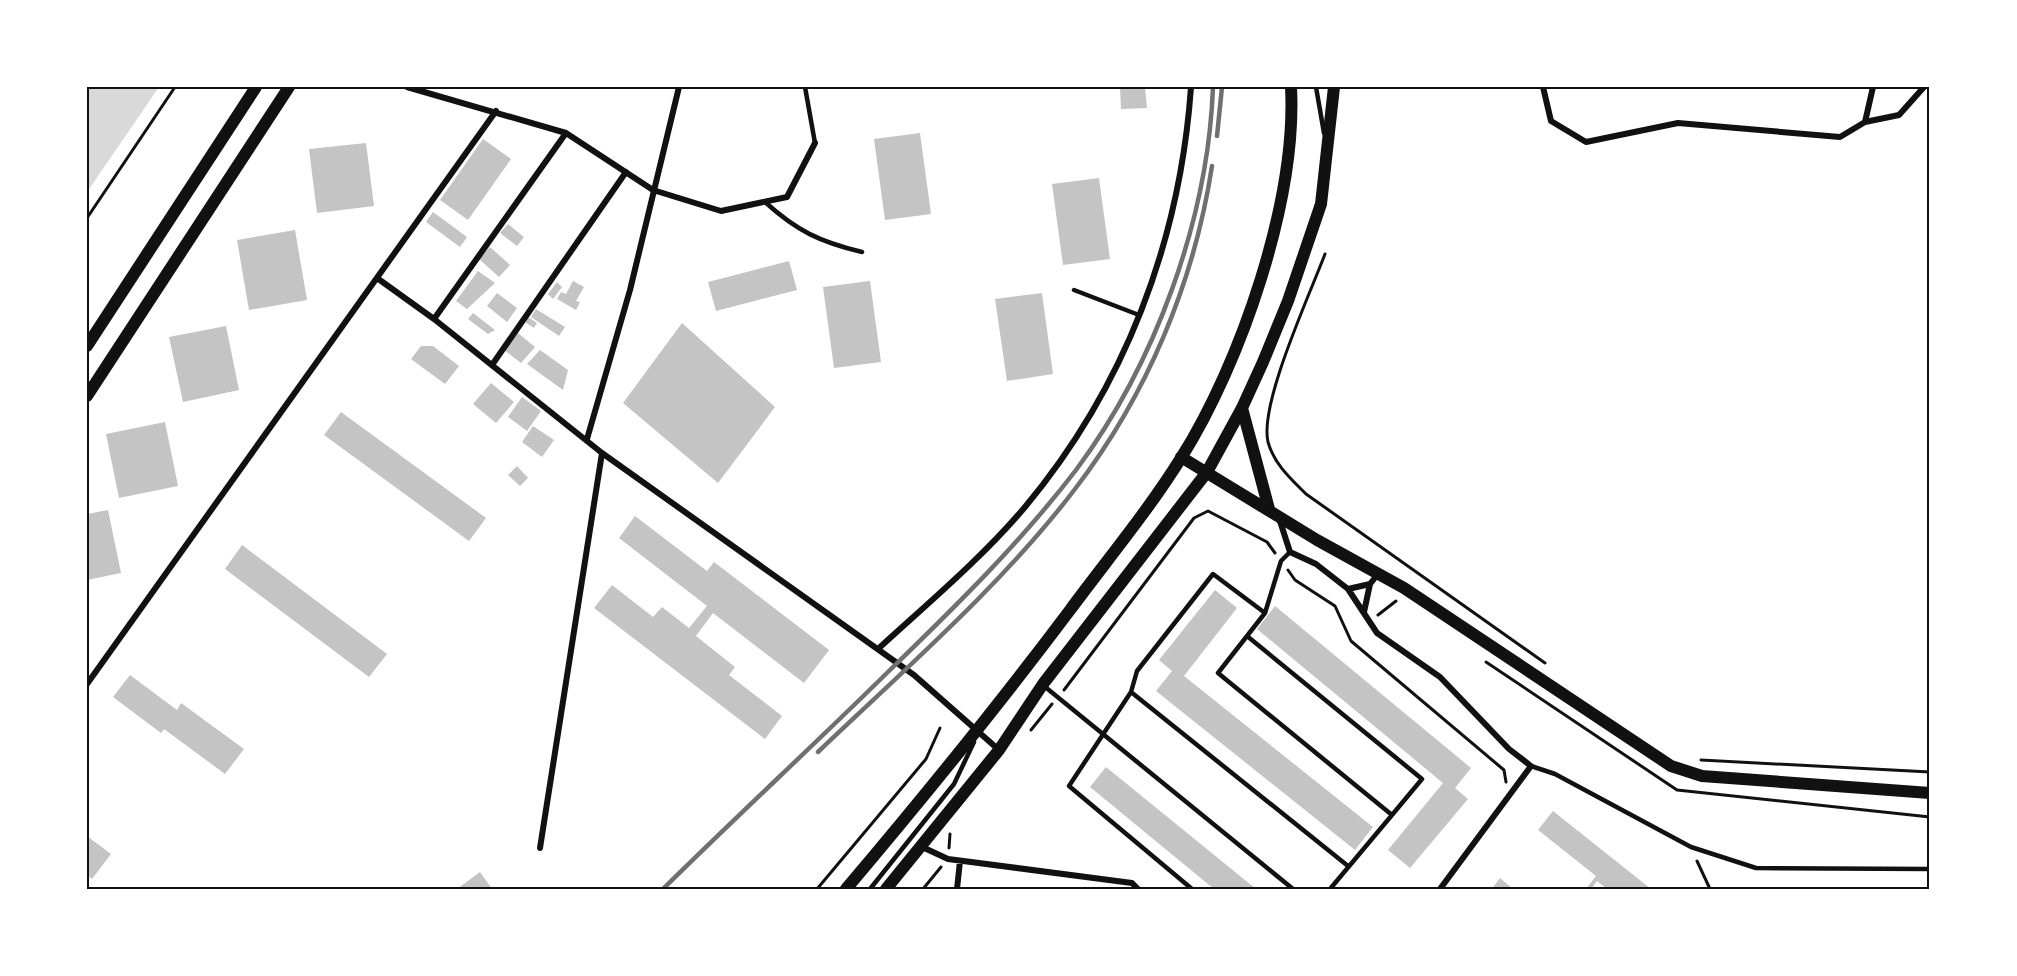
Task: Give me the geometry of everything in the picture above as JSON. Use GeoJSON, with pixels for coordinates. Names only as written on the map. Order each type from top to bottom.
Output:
{"type":"FeatureCollection","features":[{"type":"Feature","properties":{"kind":"main road"},"geometry":{"type":"LineString","coordinates":[[87,346],[256,87]]}},
{"type":"Feature","properties":{"kind":"main road"},"geometry":{"type":"LineString","coordinates":[[87,396],[289,87]]}},
{"type":"Feature","properties":{"kind":"main road"},"geometry":{"type":"LineString","coordinates":[[846,889],[978,732],[1181,457],[1232,356],[1261,275],[1284,186],[1291,87]]}},
{"type":"Feature","properties":{"kind":"main road"},"geometry":{"type":"LineString","coordinates":[[886,889],[999,750],[1043,684],[1207,472],[1242,408],[1288,301],[1321,204],[1326,145],[1333,115],[1334,87]]}},
{"type":"Feature","properties":{"kind":"main road"},"geometry":{"type":"LineString","coordinates":[[1242,408],[1273,511]]}},
{"type":"Feature","properties":{"kind":"main road"},"geometry":{"type":"LineString","coordinates":[[1181,457],[1273,511],[1317,540],[1379,573],[1671,766],[1702,776],[1930,793]]}},
{"type":"Feature","properties":{"kind":"street"},"geometry":{"type":"LineString","coordinates":[[407,87],[566,133],[653,190],[721,211],[787,197],[815,144]]}},
{"type":"Feature","properties":{"kind":"street"},"geometry":{"type":"LineString","coordinates":[[587,440],[630,290],[679,87]]}},
{"type":"Feature","properties":{"kind":"street"},"geometry":{"type":"LineString","coordinates":[[878,649],[983,552],[1024,508],[1059,464],[1098,405],[1126,352],[1168,233],[1180,176],[1191,87]]}},
{"type":"Feature","properties":{"kind":"street"},"geometry":{"type":"LineString","coordinates":[[1543,87],[1551,121],[1586,142],[1678,123],[1840,137],[1865,122],[1899,115],[1924,87]]}},
{"type":"Feature","properties":{"kind":"street"},"geometry":{"type":"LineString","coordinates":[[1865,122],[1873,87]]}},
{"type":"Feature","properties":{"kind":"street"},"geometry":{"type":"LineString","coordinates":[[87,684],[496,111]]}},
{"type":"Feature","properties":{"kind":"street"},"geometry":{"type":"LineString","coordinates":[[434,320],[566,133]]}},
{"type":"Feature","properties":{"kind":"street"},"geometry":{"type":"LineString","coordinates":[[492,365],[626,172]]}},
{"type":"Feature","properties":{"kind":"street"},"geometry":{"type":"LineString","coordinates":[[377,278],[492,365],[602,453],[914,675],[999,750]]}},
{"type":"Feature","properties":{"kind":"street"},"geometry":{"type":"LineString","coordinates":[[540,848],[602,453]]}},
{"type":"Feature","properties":{"kind":"street"},"geometry":{"type":"LineString","coordinates":[[1273,511],[1290,552],[1316,564],[1348,589],[1377,633],[1440,677],[1509,749],[1532,766],[1440,889]]}},
{"type":"Feature","properties":{"kind":"street"},"geometry":{"type":"LineString","coordinates":[[1364,613],[1370,584],[1379,573]]}},
{"type":"Feature","properties":{"kind":"street"},"geometry":{"type":"LineString","coordinates":[[1348,589],[1370,584]]}},
{"type":"Feature","properties":{"kind":"street"},"geometry":{"type":"LineString","coordinates":[[920,846],[948,859],[1132,883],[1138,889]]}},
{"type":"Feature","properties":{"kind":"street"},"geometry":{"type":"LineString","coordinates":[[957,889],[960,861]]}},
{"type":"Feature","properties":{"kind":"lane"},"geometry":{"type":"LineString","coordinates":[[806,87],[815,144]]}},
{"type":"Feature","properties":{"kind":"lane"},"geometry":{"type":"LineString","coordinates":[[1316,87],[1326,145]]}},
{"type":"Feature","properties":{"kind":"lane"},"geometry":{"type":"LineString","coordinates":[[765,201],[792,226],[826,244],[862,252]]}},
{"type":"Feature","properties":{"kind":"lane"},"geometry":{"type":"LineString","coordinates":[[1074,290],[1139,315]]}},
{"type":"Feature","properties":{"kind":"lane"},"geometry":{"type":"LineString","coordinates":[[1290,552],[1281,561],[1265,613],[1218,673],[1392,815]]}},
{"type":"Feature","properties":{"kind":"lane"},"geometry":{"type":"LineString","coordinates":[[1192,889],[1069,786],[1131,692],[1137,671],[1213,574],[1265,613]]}},
{"type":"Feature","properties":{"kind":"lane"},"geometry":{"type":"LineString","coordinates":[[1247,636],[1422,779],[1330,889]]}},
{"type":"Feature","properties":{"kind":"lane"},"geometry":{"type":"LineString","coordinates":[[1043,684],[1103,736],[1293,889]]}},
{"type":"Feature","properties":{"kind":"lane"},"geometry":{"type":"LineString","coordinates":[[1131,692],[1348,866]]}},
{"type":"Feature","properties":{"kind":"lane"},"geometry":{"type":"LineString","coordinates":[[870,889],[954,784],[978,732]]}},
{"type":"Feature","properties":{"kind":"lane"},"geometry":{"type":"LineString","coordinates":[[1532,766],[1556,774],[1691,847],[1756,868],[1930,869]]}},
{"type":"Feature","properties":{"kind":"path"},"geometry":{"type":"LineString","coordinates":[[87,218],[175,87]]}},
{"type":"Feature","properties":{"kind":"path"},"geometry":{"type":"LineString","coordinates":[[1325,254],[1267,417],[1268,441],[1274,458],[1306,494],[1546,663]]}},
{"type":"Feature","properties":{"kind":"path"},"geometry":{"type":"LineString","coordinates":[[1027,735],[1058,698],[1194,518],[1208,511],[1267,542],[1295,580],[1335,606],[1351,641],[1504,770],[1507,788]]}},
{"type":"Feature","properties":{"kind":"path"},"geometry":{"type":"LineString","coordinates":[[817,889],[926,759],[940,728]]}},
{"type":"Feature","properties":{"kind":"path"},"geometry":{"type":"LineString","coordinates":[[1692,759],[1930,772]]}},
{"type":"Feature","properties":{"kind":"path"},"geometry":{"type":"LineString","coordinates":[[923,889],[948,859],[950,833],[956,825]]}},
{"type":"Feature","properties":{"kind":"path"},"geometry":{"type":"LineString","coordinates":[[1691,847],[1710,889]]}},
{"type":"Feature","properties":{"kind":"shaded area"},"geometry":{"type":"Polygon","coordinates":[[[87,87],[159,87],[87,192],[87,87]]]}},
{"type":"Feature","properties":{"kind":"building"},"geometry":{"type":"Polygon","coordinates":[[[1120,87],[1145,87],[1147,108],[1121,109],[1120,87]]]}},
{"type":"Feature","properties":{"kind":"building"},"geometry":{"type":"Polygon","coordinates":[[[920,133],[931,214],[885,220],[874,139],[920,133]]]}},
{"type":"Feature","properties":{"kind":"building"},"geometry":{"type":"Polygon","coordinates":[[[483,139],[511,159],[468,220],[440,200],[483,139]]]}},
{"type":"Feature","properties":{"kind":"building"},"geometry":{"type":"Polygon","coordinates":[[[366,143],[374,206],[317,213],[309,149],[366,143]]]}},
{"type":"Feature","properties":{"kind":"building"},"geometry":{"type":"Polygon","coordinates":[[[1099,178],[1110,259],[1063,265],[1052,184],[1099,178]]]}},
{"type":"Feature","properties":{"kind":"building"},"geometry":{"type":"Polygon","coordinates":[[[433,212],[467,237],[460,247],[426,222],[433,212]]]}},
{"type":"Feature","properties":{"kind":"building"},"geometry":{"type":"Polygon","coordinates":[[[508,224],[524,237],[517,246],[500,233],[508,224]]]}},
{"type":"Feature","properties":{"kind":"building"},"geometry":{"type":"Polygon","coordinates":[[[295,230],[307,300],[249,310],[237,240],[295,230]]]}},
{"type":"Feature","properties":{"kind":"building"},"geometry":{"type":"Polygon","coordinates":[[[490,247],[510,265],[499,277],[479,259],[490,247]]]}},
{"type":"Feature","properties":{"kind":"building"},"geometry":{"type":"Polygon","coordinates":[[[789,261],[797,290],[716,311],[708,282],[789,261]]]}},
{"type":"Feature","properties":{"kind":"building"},"geometry":{"type":"Polygon","coordinates":[[[478,271],[495,283],[467,309],[456,301],[478,271]]]}},
{"type":"Feature","properties":{"kind":"building"},"geometry":{"type":"Polygon","coordinates":[[[573,281],[584,287],[576,301],[580,302],[576,310],[557,299],[561,292],[566,294],[573,281]]]}},
{"type":"Feature","properties":{"kind":"building"},"geometry":{"type":"Polygon","coordinates":[[[870,281],[881,362],[834,368],[823,287],[870,281]]]}},
{"type":"Feature","properties":{"kind":"building"},"geometry":{"type":"Polygon","coordinates":[[[557,282],[562,287],[553,299],[548,294],[557,282]]]}},
{"type":"Feature","properties":{"kind":"building"},"geometry":{"type":"Polygon","coordinates":[[[497,293],[517,308],[507,322],[487,306],[497,293]]]}},
{"type":"Feature","properties":{"kind":"building"},"geometry":{"type":"Polygon","coordinates":[[[1042,293],[1053,374],[1007,381],[995,299],[1042,293]]]}},
{"type":"Feature","properties":{"kind":"building"},"geometry":{"type":"Polygon","coordinates":[[[536,309],[565,327],[559,336],[531,317],[536,309]]]}},
{"type":"Feature","properties":{"kind":"building"},"geometry":{"type":"Polygon","coordinates":[[[473,313],[495,330],[488,334],[468,319],[473,313]]]}},
{"type":"Feature","properties":{"kind":"building"},"geometry":{"type":"Polygon","coordinates":[[[528,317],[537,323],[534,328],[525,322],[528,317]]]}},
{"type":"Feature","properties":{"kind":"building"},"geometry":{"type":"Polygon","coordinates":[[[682,323],[775,407],[718,483],[623,403],[682,323]]]}},
{"type":"Feature","properties":{"kind":"building"},"geometry":{"type":"Polygon","coordinates":[[[226,326],[239,390],[183,402],[169,337],[226,326]]]}},
{"type":"Feature","properties":{"kind":"building"},"geometry":{"type":"Polygon","coordinates":[[[518,333],[535,347],[521,363],[504,350],[518,333]]]}},
{"type":"Feature","properties":{"kind":"building"},"geometry":{"type":"Polygon","coordinates":[[[421,346],[433,346],[459,366],[445,384],[411,359],[421,346]]]}},
{"type":"Feature","properties":{"kind":"building"},"geometry":{"type":"Polygon","coordinates":[[[540,350],[568,370],[563,390],[527,364],[540,350]]]}},
{"type":"Feature","properties":{"kind":"building"},"geometry":{"type":"Polygon","coordinates":[[[491,383],[514,402],[496,423],[473,404],[491,383]]]}},
{"type":"Feature","properties":{"kind":"building"},"geometry":{"type":"Polygon","coordinates":[[[522,397],[541,411],[527,431],[508,417],[522,397]]]}},
{"type":"Feature","properties":{"kind":"building"},"geometry":{"type":"Polygon","coordinates":[[[341,412],[486,518],[469,541],[324,435],[341,412]]]}},
{"type":"Feature","properties":{"kind":"building"},"geometry":{"type":"Polygon","coordinates":[[[165,422],[178,486],[119,498],[106,434],[165,422]]]}},
{"type":"Feature","properties":{"kind":"building"},"geometry":{"type":"Polygon","coordinates":[[[533,426],[554,440],[542,457],[522,442],[533,426]]]}},
{"type":"Feature","properties":{"kind":"building"},"geometry":{"type":"Polygon","coordinates":[[[517,466],[528,478],[520,486],[508,475],[517,466]]]}},
{"type":"Feature","properties":{"kind":"building"},"geometry":{"type":"Polygon","coordinates":[[[108,510],[121,573],[87,580],[87,514],[108,510]]]}},
{"type":"Feature","properties":{"kind":"building"},"geometry":{"type":"Polygon","coordinates":[[[635,516],[707,571],[714,562],[829,650],[804,683],[713,613],[696,636],[735,667],[729,675],[782,716],[765,739],[594,608],[612,585],[653,617],[662,607],[689,628],[707,606],[619,538],[635,516]]]}},
{"type":"Feature","properties":{"kind":"building"},"geometry":{"type":"Polygon","coordinates":[[[242,545],[387,654],[369,677],[225,569],[242,545]]]}},
{"type":"Feature","properties":{"kind":"building"},"geometry":{"type":"Polygon","coordinates":[[[1215,590],[1237,608],[1184,676],[1373,827],[1355,850],[1156,691],[1172,671],[1159,660],[1215,590]]]}},
{"type":"Feature","properties":{"kind":"building"},"geometry":{"type":"Polygon","coordinates":[[[1275,606],[1471,768],[1455,788],[1468,799],[1410,868],[1388,850],[1443,783],[1257,629],[1275,606]]]}},
{"type":"Feature","properties":{"kind":"building"},"geometry":{"type":"Polygon","coordinates":[[[130,675],[177,710],[181,703],[244,749],[225,774],[164,729],[161,733],[113,697],[130,675]]]}},
{"type":"Feature","properties":{"kind":"building"},"geometry":{"type":"Polygon","coordinates":[[[1106,767],[1256,889],[1214,889],[1090,787],[1106,767]]]}},
{"type":"Feature","properties":{"kind":"building"},"geometry":{"type":"Polygon","coordinates":[[[1553,811],[1651,889],[1607,889],[1597,881],[1591,889],[1586,889],[1596,876],[1538,830],[1553,811]]]}},
{"type":"Feature","properties":{"kind":"building"},"geometry":{"type":"Polygon","coordinates":[[[87,836],[111,854],[92,879],[87,875],[87,836]]]}},
{"type":"Feature","properties":{"kind":"building"},"geometry":{"type":"Polygon","coordinates":[[[480,872],[492,889],[457,889],[480,872]]]}},
{"type":"Feature","properties":{"kind":"building"},"geometry":{"type":"Polygon","coordinates":[[[1500,878],[1513,889],[1492,889],[1500,878]]]}},
{"type":"Feature","properties":{"kind":"railway"},"geometry":{"type":"LineString","coordinates":[[663,889],[964,597],[1033,523],[1076,470],[1104,429],[1130,384],[1153,337],[1172,289],[1201,188],[1209,137],[1213,87]]}},
{"type":"Feature","properties":{"kind":"railway"},"geometry":{"type":"LineString","coordinates":[[1217,136],[1222,87]]}},
{"type":"Feature","properties":{"kind":"railway"},"geometry":{"type":"LineString","coordinates":[[818,752],[985,593],[1047,524],[1101,453],[1145,376],[1180,295],[1204,210],[1212,166]]}}]}
